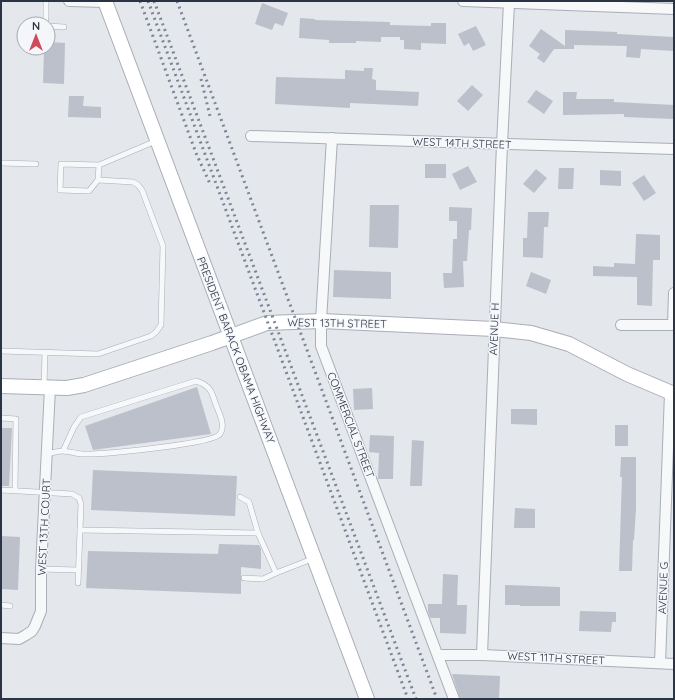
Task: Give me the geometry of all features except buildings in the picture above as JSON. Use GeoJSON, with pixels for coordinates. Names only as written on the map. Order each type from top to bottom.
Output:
{"type":"FeatureCollection","features":[{"type":"Feature","properties":{"kind":"main road","name":"PRESIDENT BARACK OBAMA HIGHWAY"},"geometry":{"type":"LineString","coordinates":[[105,1],[367,699]]}},
{"type":"Feature","properties":{"kind":"main road","name":"WEST 13TH STREET"},"geometry":{"type":"LineString","coordinates":[[1,386],[67,388],[84,385],[267,323],[321,321],[494,329],[531,333],[569,344],[627,374],[672,393]]}},
{"type":"Feature","properties":{"kind":"street"},"geometry":{"type":"LineString","coordinates":[[69,1],[105,1]]}},
{"type":"Feature","properties":{"kind":"street"},"geometry":{"type":"LineString","coordinates":[[463,1],[674,8]]}},
{"type":"Feature","properties":{"kind":"street","name":"AVENUE H"},"geometry":{"type":"LineString","coordinates":[[482,655],[494,329],[509,3]]}},
{"type":"Feature","properties":{"kind":"street","name":"WEST 14TH STREET"},"geometry":{"type":"LineString","coordinates":[[251,136],[674,150]]}},
{"type":"Feature","properties":{"kind":"street","name":"COMMERCIAL STREET"},"geometry":{"type":"LineString","coordinates":[[332,138],[321,321],[321,346],[454,699]]}},
{"type":"Feature","properties":{"kind":"street"},"geometry":{"type":"LineString","coordinates":[[620,325],[673,325],[674,292]]}},
{"type":"Feature","properties":{"kind":"street","name":"WEST 13TH COURT"},"geometry":{"type":"LineString","coordinates":[[1,638],[19,639],[32,631],[41,611],[41,569],[48,454],[47,388]]}},
{"type":"Feature","properties":{"kind":"street","name":"AVENUE G"},"geometry":{"type":"LineString","coordinates":[[660,663],[672,393]]}},
{"type":"Feature","properties":{"kind":"street","name":"WEST 11TH STREET"},"geometry":{"type":"LineString","coordinates":[[438,655],[482,655],[674,664]]}},
{"type":"Feature","properties":{"kind":"lane"},"geometry":{"type":"LineString","coordinates":[[45,16],[46,1]]}},
{"type":"Feature","properties":{"kind":"lane"},"geometry":{"type":"LineString","coordinates":[[56,26],[64,27]]}},
{"type":"Feature","properties":{"kind":"lane"},"geometry":{"type":"LineString","coordinates":[[99,165],[98,180],[89,191],[60,190],[61,164],[99,165],[157,140]]}},
{"type":"Feature","properties":{"kind":"lane"},"geometry":{"type":"LineString","coordinates":[[1,163],[36,164]]}},
{"type":"Feature","properties":{"kind":"lane"},"geometry":{"type":"LineString","coordinates":[[1,350],[98,354],[151,336],[161,325],[163,246],[142,190],[133,182],[98,180]]}},
{"type":"Feature","properties":{"kind":"lane"},"geometry":{"type":"LineString","coordinates":[[45,352],[47,388]]}},
{"type":"Feature","properties":{"kind":"lane"},"geometry":{"type":"LineString","coordinates":[[48,454],[63,451],[85,455],[186,445],[215,438],[220,434],[222,423],[212,393],[205,384],[196,381],[82,417],[74,427],[63,451]]}},
{"type":"Feature","properties":{"kind":"lane"},"geometry":{"type":"LineString","coordinates":[[1,418],[16,419],[15,490]]}},
{"type":"Feature","properties":{"kind":"lane"},"geometry":{"type":"LineString","coordinates":[[1,490],[45,491],[72,494],[79,498],[81,504],[78,583]]}},
{"type":"Feature","properties":{"kind":"lane"},"geometry":{"type":"LineString","coordinates":[[240,497],[249,502],[258,534],[276,573]]}},
{"type":"Feature","properties":{"kind":"lane"},"geometry":{"type":"LineString","coordinates":[[80,530],[258,534]]}},
{"type":"Feature","properties":{"kind":"lane"},"geometry":{"type":"LineString","coordinates":[[244,578],[263,579],[314,558]]}},
{"type":"Feature","properties":{"kind":"lane"},"geometry":{"type":"LineString","coordinates":[[41,569],[78,570]]}},
{"type":"Feature","properties":{"kind":"lane"},"geometry":{"type":"LineString","coordinates":[[1,605],[10,606]]}},
{"type":"Feature","properties":{"kind":"railway"},"geometry":{"type":"LineString","coordinates":[[140,1],[196,153],[211,186]]}},
{"type":"Feature","properties":{"kind":"railway"},"geometry":{"type":"LineString","coordinates":[[148,1],[408,699]]}},
{"type":"Feature","properties":{"kind":"railway"},"geometry":{"type":"LineString","coordinates":[[154,1],[416,699]]}},
{"type":"Feature","properties":{"kind":"railway"},"geometry":{"type":"LineString","coordinates":[[177,1],[437,699]]}},
{"type":"Feature","properties":{"kind":"railway"},"geometry":{"type":"LineString","coordinates":[[201,79],[210,116]]}}]}
